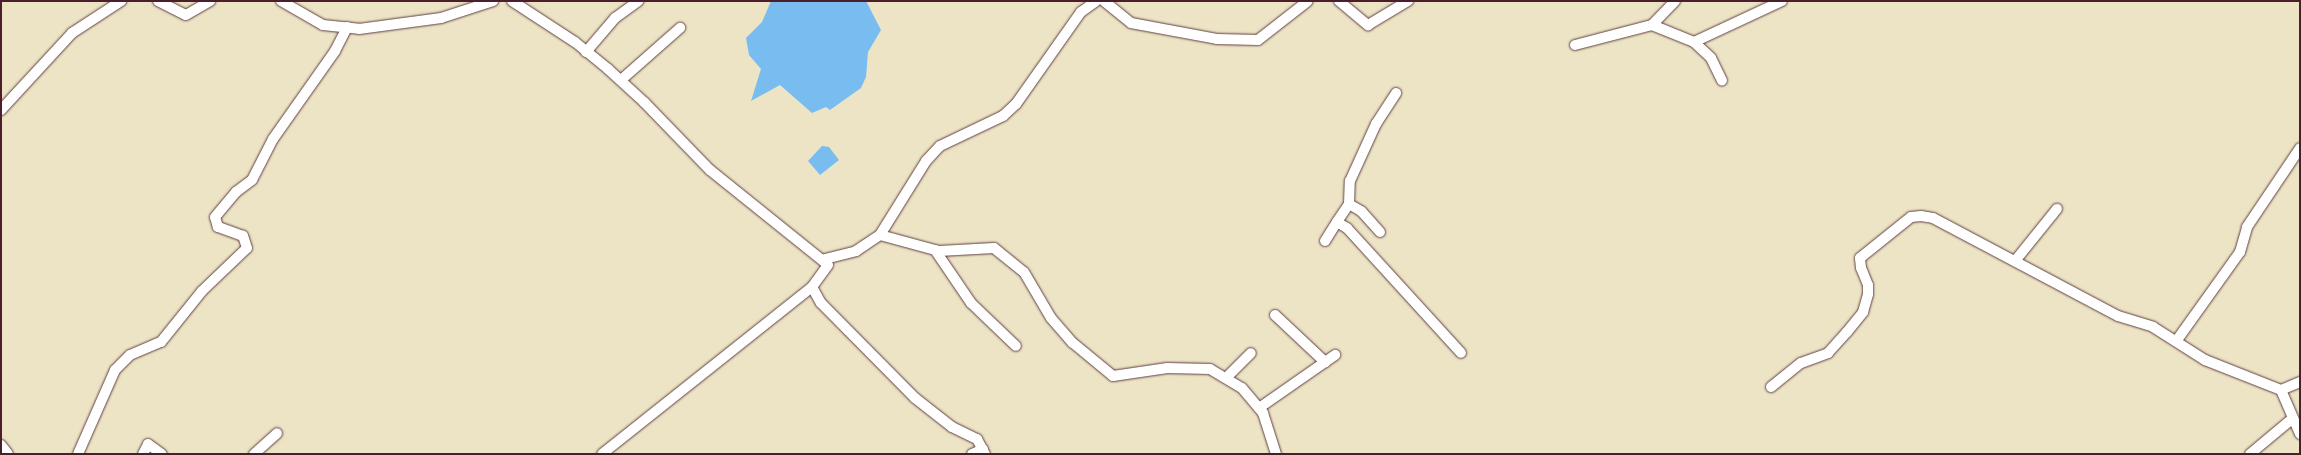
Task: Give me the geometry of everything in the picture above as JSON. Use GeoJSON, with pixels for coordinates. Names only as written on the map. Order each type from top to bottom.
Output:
{"type":"FeatureCollection","features":[{"type":"Feature","properties":{"kind":"street"},"geometry":{"type":"LineString","coordinates":[[1,110],[72,34],[121,1]]}},
{"type":"Feature","properties":{"kind":"street"},"geometry":{"type":"LineString","coordinates":[[158,1],[186,15],[210,1]]}},
{"type":"Feature","properties":{"kind":"street"},"geometry":{"type":"LineString","coordinates":[[281,1],[323,25],[347,28],[402,25],[469,5],[493,1]]}},
{"type":"Feature","properties":{"kind":"street"},"geometry":{"type":"LineString","coordinates":[[512,1],[586,52],[621,80],[710,170],[786,233],[825,259],[828,265],[812,287],[602,454]]}},
{"type":"Feature","properties":{"kind":"street"},"geometry":{"type":"LineString","coordinates":[[586,52],[615,18],[638,1]]}},
{"type":"Feature","properties":{"kind":"street"},"geometry":{"type":"LineString","coordinates":[[825,259],[856,251],[880,235],[910,184],[940,146],[1003,116],[1016,104],[1080,12],[1096,1]]}},
{"type":"Feature","properties":{"kind":"street"},"geometry":{"type":"LineString","coordinates":[[1104,1],[1131,23],[1217,39],[1258,40],[1308,1]]}},
{"type":"Feature","properties":{"kind":"street"},"geometry":{"type":"LineString","coordinates":[[1339,1],[1368,25],[1408,1]]}},
{"type":"Feature","properties":{"kind":"street"},"geometry":{"type":"LineString","coordinates":[[1575,45],[1652,25],[1675,1]]}},
{"type":"Feature","properties":{"kind":"street"},"geometry":{"type":"LineString","coordinates":[[1694,42],[1782,1]]}},
{"type":"Feature","properties":{"kind":"street"},"geometry":{"type":"LineString","coordinates":[[1652,25],[1694,42],[1711,58],[1722,81]]}},
{"type":"Feature","properties":{"kind":"street"},"geometry":{"type":"LineString","coordinates":[[78,454],[115,370],[130,355],[160,342],[202,291],[247,248],[243,236],[218,227],[214,217],[236,192],[252,180],[273,139],[335,52],[347,28]]}},
{"type":"Feature","properties":{"kind":"street"},"geometry":{"type":"LineString","coordinates":[[621,80],[680,28]]}},
{"type":"Feature","properties":{"kind":"street"},"geometry":{"type":"LineString","coordinates":[[1325,241],[1349,204],[1350,181],[1376,124],[1396,93]]}},
{"type":"Feature","properties":{"kind":"street"},"geometry":{"type":"LineString","coordinates":[[2177,340],[2240,252],[2247,227],[2300,148]]}},
{"type":"Feature","properties":{"kind":"street"},"geometry":{"type":"LineString","coordinates":[[1349,204],[1362,211],[1380,232]]}},
{"type":"Feature","properties":{"kind":"street"},"geometry":{"type":"LineString","coordinates":[[2015,261],[2057,209]]}},
{"type":"Feature","properties":{"kind":"street"},"geometry":{"type":"LineString","coordinates":[[1771,387],[1801,363],[1828,354],[1847,332],[1863,312],[1868,294],[1860,258],[1911,217],[1933,218],[2118,316],[2153,327],[2177,340],[2204,360],[2281,390],[2300,382]]}},
{"type":"Feature","properties":{"kind":"street"},"geometry":{"type":"LineString","coordinates":[[1337,222],[1346,228],[1461,353]]}},
{"type":"Feature","properties":{"kind":"street"},"geometry":{"type":"LineString","coordinates":[[880,235],[935,250],[994,248],[1024,272],[1051,318],[1073,343],[1112,376],[1167,368],[1210,369],[1242,388],[1259,408],[1276,454]]}},
{"type":"Feature","properties":{"kind":"street"},"geometry":{"type":"LineString","coordinates":[[935,250],[971,303],[1016,346]]}},
{"type":"Feature","properties":{"kind":"street"},"geometry":{"type":"LineString","coordinates":[[812,287],[821,303],[915,398],[952,427],[978,439],[984,451],[972,454]]}},
{"type":"Feature","properties":{"kind":"street"},"geometry":{"type":"LineString","coordinates":[[1275,315],[1325,362]]}},
{"type":"Feature","properties":{"kind":"street"},"geometry":{"type":"LineString","coordinates":[[1226,378],[1251,353]]}},
{"type":"Feature","properties":{"kind":"street"},"geometry":{"type":"LineString","coordinates":[[1259,408],[1335,355]]}},
{"type":"Feature","properties":{"kind":"street"},"geometry":{"type":"LineString","coordinates":[[2281,390],[2300,434]]}},
{"type":"Feature","properties":{"kind":"street"},"geometry":{"type":"LineString","coordinates":[[2250,454],[2293,418]]}},
{"type":"Feature","properties":{"kind":"street"},"geometry":{"type":"LineString","coordinates":[[254,454],[277,433]]}},
{"type":"Feature","properties":{"kind":"street"},"geometry":{"type":"LineString","coordinates":[[143,454],[148,444],[162,454]]}},
{"type":"Feature","properties":{"kind":"street"},"geometry":{"type":"LineString","coordinates":[[1,445],[8,454]]}},
{"type":"Feature","properties":{"kind":"water"},"geometry":{"type":"Polygon","coordinates":[[[771,1],[866,1],[881,30],[868,52],[866,77],[861,88],[830,110],[826,107],[812,113],[780,85],[751,101],[761,69],[749,55],[746,38],[762,22],[771,1]]]}},
{"type":"Feature","properties":{"kind":"water"},"geometry":{"type":"Polygon","coordinates":[[[822,146],[829,147],[839,160],[820,175],[808,161],[822,146]]]}}]}
